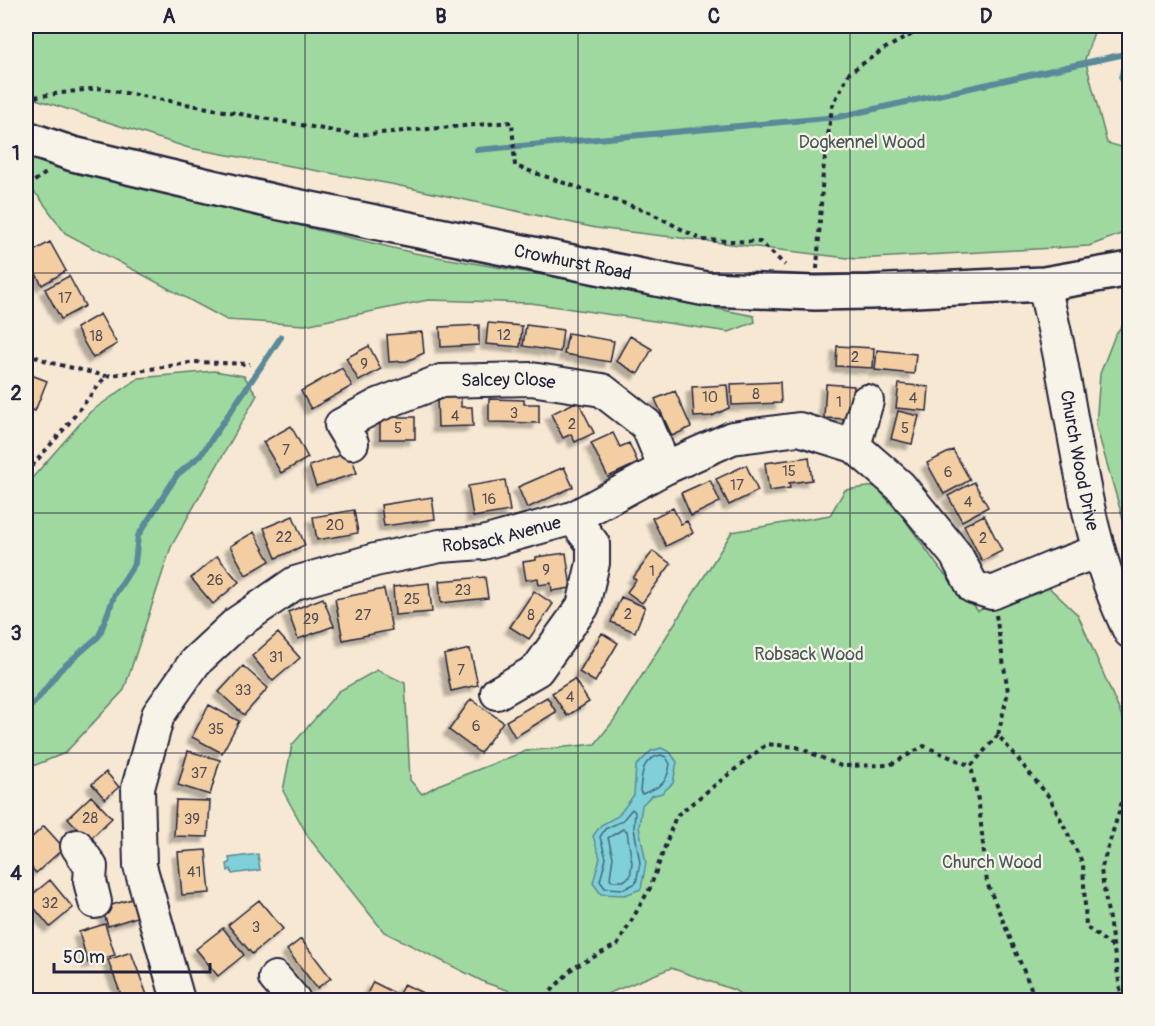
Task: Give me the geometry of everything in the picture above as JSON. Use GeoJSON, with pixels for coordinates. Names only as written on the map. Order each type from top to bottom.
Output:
{"type":"FeatureCollection","features":[{"type":"Feature","properties":{"kind":"main road","name":"Crowhurst Road"},"geometry":{"type":"LineString","coordinates":[[26,138],[73,154],[276,202],[706,289],[815,293],[1044,284],[1130,269]]}},
{"type":"Feature","properties":{"kind":"street","name":"Church Wood Drive"},"geometry":{"type":"LineString","coordinates":[[1044,284],[1063,372],[1083,494],[1119,612],[1130,632]]}},
{"type":"Feature","properties":{"kind":"street","name":"Salcey Close"},"geometry":{"type":"LineString","coordinates":[[352,443],[341,425],[378,405],[441,381],[531,379],[602,390],[647,425],[665,468]]}},
{"type":"Feature","properties":{"kind":"street"},"geometry":{"type":"LineString","coordinates":[[855,446],[867,400]]}},
{"type":"Feature","properties":{"kind":"street","name":"Robsack Avenue"},"geometry":{"type":"LineString","coordinates":[[178,1000],[140,866],[138,788],[158,715],[195,662],[237,623],[295,583],[375,560],[440,546],[483,543],[573,518],[665,468],[732,438],[800,429],[855,446],[900,486],[956,555],[973,587],[992,593]]}},
{"type":"Feature","properties":{"kind":"street"},"geometry":{"type":"LineString","coordinates":[[503,680],[537,670],[584,606],[593,563],[593,544],[573,518]]}},
{"type":"Feature","properties":{"kind":"street"},"geometry":{"type":"LineString","coordinates":[[992,593],[1099,551]]}},
{"type":"Feature","properties":{"kind":"street"},"geometry":{"type":"LineString","coordinates":[[95,902],[84,856],[140,866]]}},
{"type":"Feature","properties":{"kind":"path"},"geometry":{"type":"LineString","coordinates":[[815,293],[832,106],[849,73],[884,49],[928,26]]}},
{"type":"Feature","properties":{"kind":"path"},"geometry":{"type":"LineString","coordinates":[[26,98],[98,88],[356,135],[512,122],[514,166],[649,212],[702,240],[760,242],[815,293]]}},
{"type":"Feature","properties":{"kind":"path"},"geometry":{"type":"LineString","coordinates":[[26,353],[52,363],[106,376],[195,362],[250,364]]}},
{"type":"Feature","properties":{"kind":"path"},"geometry":{"type":"LineString","coordinates":[[26,473],[106,376]]}},
{"type":"Feature","properties":{"kind":"path"},"geometry":{"type":"LineString","coordinates":[[971,766],[998,735],[1008,692],[992,593]]}},
{"type":"Feature","properties":{"kind":"path"},"geometry":{"type":"LineString","coordinates":[[998,735],[1050,798],[1083,864],[1086,927],[1113,947]]}},
{"type":"Feature","properties":{"kind":"path"},"geometry":{"type":"LineString","coordinates":[[551,991],[573,968],[618,944],[650,888],[676,816],[767,744],[797,747],[841,766],[890,765],[924,746],[971,766]]}},
{"type":"Feature","properties":{"kind":"path"},"geometry":{"type":"LineString","coordinates":[[971,766],[979,805],[987,883],[1036,1000]]}},
{"type":"Feature","properties":{"kind":"path"},"geometry":{"type":"LineString","coordinates":[[1122,1000],[1101,870],[1122,802],[1130,799]]}},
{"type":"Feature","properties":{"kind":"green space","name":"Dogkennel Wood"},"geometry":{"type":"Polygon","coordinates":[[[26,26],[1096,26],[1085,59],[1107,143],[1129,149],[1129,231],[1089,246],[856,259],[596,228],[391,184],[189,148],[26,96],[26,26]]]}},
{"type":"Feature","properties":{"kind":"green space"},"geometry":{"type":"Polygon","coordinates":[[[26,146],[172,195],[414,253],[561,278],[754,316],[755,322],[729,332],[531,303],[428,300],[305,325],[227,320],[65,233],[39,197],[26,184],[26,146]]]}},
{"type":"Feature","properties":{"kind":"green space"},"geometry":{"type":"Polygon","coordinates":[[[1129,316],[1129,540],[1096,426],[1100,374],[1115,335],[1129,316]]]}},
{"type":"Feature","properties":{"kind":"green space"},"geometry":{"type":"Polygon","coordinates":[[[214,371],[244,376],[257,395],[171,547],[124,690],[65,753],[26,769],[26,485],[90,412],[139,378],[214,371]]]}},
{"type":"Feature","properties":{"kind":"green space","name":"Robsack Wood"},"geometry":{"type":"Polygon","coordinates":[[[875,486],[903,517],[940,569],[978,611],[1043,582],[1078,615],[1129,733],[1129,1000],[749,1000],[734,990],[671,968],[602,996],[581,1000],[537,1000],[486,983],[384,932],[309,838],[283,791],[292,745],[339,691],[377,670],[405,683],[410,780],[422,794],[438,785],[526,751],[595,744],[614,720],[732,532],[830,515],[845,490],[875,486]]]}},
{"type":"Feature","properties":{"kind":"water"},"geometry":{"type":"Polygon","coordinates":[[[1129,38],[1129,100],[1119,77],[1129,38]]]}},
{"type":"Feature","properties":{"kind":"water"},"geometry":{"type":"Polygon","coordinates":[[[661,748],[670,752],[677,762],[673,783],[662,793],[651,796],[642,805],[639,827],[646,863],[641,889],[625,895],[601,894],[593,883],[600,858],[593,836],[601,825],[618,816],[634,795],[636,766],[651,751],[661,748]]]}},
{"type":"Feature","properties":{"kind":"water"},"geometry":{"type":"Polygon","coordinates":[[[258,854],[260,870],[232,874],[231,869],[228,871],[229,858],[258,854]]]}},
{"type":"Feature","properties":{"kind":"building"},"geometry":{"type":"Polygon","coordinates":[[[50,242],[66,271],[42,285],[26,255],[50,242]]]}},
{"type":"Feature","properties":{"kind":"building"},"geometry":{"type":"Polygon","coordinates":[[[69,276],[85,306],[61,319],[45,289],[69,276]]]}},
{"type":"Feature","properties":{"kind":"building"},"geometry":{"type":"Polygon","coordinates":[[[100,314],[117,344],[93,358],[76,328],[100,314]]]}},
{"type":"Feature","properties":{"kind":"building"},"geometry":{"type":"Polygon","coordinates":[[[488,323],[522,326],[520,347],[486,344],[488,323]]]}},
{"type":"Feature","properties":{"kind":"building"},"geometry":{"type":"Polygon","coordinates":[[[479,325],[479,345],[441,347],[440,327],[479,325]]]}},
{"type":"Feature","properties":{"kind":"building"},"geometry":{"type":"Polygon","coordinates":[[[526,325],[563,330],[560,352],[523,346],[526,325]]]}},
{"type":"Feature","properties":{"kind":"building"},"geometry":{"type":"Polygon","coordinates":[[[422,332],[424,353],[407,361],[389,362],[387,335],[422,332]]]}},
{"type":"Feature","properties":{"kind":"building"},"geometry":{"type":"Polygon","coordinates":[[[568,333],[614,341],[610,362],[564,354],[568,333]]]}},
{"type":"Feature","properties":{"kind":"building"},"geometry":{"type":"Polygon","coordinates":[[[630,336],[652,349],[638,374],[616,361],[630,336]]]}},
{"type":"Feature","properties":{"kind":"building"},"geometry":{"type":"Polygon","coordinates":[[[369,346],[381,369],[359,381],[346,358],[369,346]]]}},
{"type":"Feature","properties":{"kind":"building"},"geometry":{"type":"Polygon","coordinates":[[[837,346],[874,348],[873,368],[836,366],[837,346]]]}},
{"type":"Feature","properties":{"kind":"building"},"geometry":{"type":"Polygon","coordinates":[[[877,350],[916,354],[914,374],[875,370],[877,350]]]}},
{"type":"Feature","properties":{"kind":"building"},"geometry":{"type":"Polygon","coordinates":[[[342,368],[352,386],[311,409],[301,391],[342,368]]]}},
{"type":"Feature","properties":{"kind":"building"},"geometry":{"type":"Polygon","coordinates":[[[26,373],[47,381],[35,411],[26,407],[26,373]]]}},
{"type":"Feature","properties":{"kind":"building"},"geometry":{"type":"Polygon","coordinates":[[[780,382],[781,403],[732,405],[731,384],[780,382]]]}},
{"type":"Feature","properties":{"kind":"building"},"geometry":{"type":"Polygon","coordinates":[[[826,384],[854,386],[852,419],[824,418],[826,384]]]}},
{"type":"Feature","properties":{"kind":"building"},"geometry":{"type":"Polygon","coordinates":[[[899,384],[929,387],[927,411],[896,408],[899,384]]]}},
{"type":"Feature","properties":{"kind":"building"},"geometry":{"type":"Polygon","coordinates":[[[727,385],[729,408],[712,416],[694,417],[692,387],[727,385]]]}},
{"type":"Feature","properties":{"kind":"building"},"geometry":{"type":"Polygon","coordinates":[[[675,391],[691,427],[672,436],[655,399],[675,391]]]}},
{"type":"Feature","properties":{"kind":"building"},"geometry":{"type":"Polygon","coordinates":[[[461,395],[461,407],[472,407],[473,426],[438,427],[437,396],[461,395]]]}},
{"type":"Feature","properties":{"kind":"building"},"geometry":{"type":"Polygon","coordinates":[[[489,399],[524,400],[524,404],[539,404],[539,423],[489,422],[489,399]]]}},
{"type":"Feature","properties":{"kind":"building"},"geometry":{"type":"Polygon","coordinates":[[[578,401],[594,433],[575,442],[571,434],[563,438],[551,414],[578,401]]]}},
{"type":"Feature","properties":{"kind":"building"},"geometry":{"type":"Polygon","coordinates":[[[898,411],[919,416],[912,444],[891,439],[898,411]]]}},
{"type":"Feature","properties":{"kind":"building"},"geometry":{"type":"Polygon","coordinates":[[[380,417],[415,417],[415,439],[380,439],[380,417]]]}},
{"type":"Feature","properties":{"kind":"building"},"geometry":{"type":"Polygon","coordinates":[[[291,426],[308,458],[281,473],[263,442],[291,426]]]}},
{"type":"Feature","properties":{"kind":"building"},"geometry":{"type":"Polygon","coordinates":[[[613,433],[620,447],[629,443],[638,463],[608,477],[591,443],[613,433]]]}},
{"type":"Feature","properties":{"kind":"building"},"geometry":{"type":"Polygon","coordinates":[[[953,450],[970,480],[944,494],[927,463],[953,450]]]}},
{"type":"Feature","properties":{"kind":"building"},"geometry":{"type":"Polygon","coordinates":[[[350,452],[357,473],[316,486],[309,466],[350,452]]]}},
{"type":"Feature","properties":{"kind":"building"},"geometry":{"type":"Polygon","coordinates":[[[809,457],[812,480],[789,483],[790,488],[769,491],[765,463],[809,457]]]}},
{"type":"Feature","properties":{"kind":"building"},"geometry":{"type":"Polygon","coordinates":[[[746,465],[758,491],[729,505],[716,479],[746,465]]]}},
{"type":"Feature","properties":{"kind":"building"},"geometry":{"type":"Polygon","coordinates":[[[564,467],[573,487],[527,508],[518,487],[564,467]]]}},
{"type":"Feature","properties":{"kind":"building"},"geometry":{"type":"Polygon","coordinates":[[[505,480],[510,511],[473,517],[468,486],[505,480]]]}},
{"type":"Feature","properties":{"kind":"building"},"geometry":{"type":"Polygon","coordinates":[[[710,480],[720,502],[691,516],[681,493],[710,480]]]}},
{"type":"Feature","properties":{"kind":"building"},"geometry":{"type":"Polygon","coordinates":[[[974,482],[988,507],[962,521],[948,496],[974,482]]]}},
{"type":"Feature","properties":{"kind":"building"},"geometry":{"type":"Polygon","coordinates":[[[432,497],[435,519],[384,526],[381,505],[432,497]]]}},
{"type":"Feature","properties":{"kind":"building"},"geometry":{"type":"Polygon","coordinates":[[[673,508],[681,524],[687,521],[693,533],[666,546],[652,518],[673,508]]]}},
{"type":"Feature","properties":{"kind":"building"},"geometry":{"type":"Polygon","coordinates":[[[354,510],[358,533],[317,540],[313,517],[354,510]]]}},
{"type":"Feature","properties":{"kind":"building"},"geometry":{"type":"Polygon","coordinates":[[[984,515],[1002,551],[982,561],[964,525],[984,515]]]}},
{"type":"Feature","properties":{"kind":"building"},"geometry":{"type":"Polygon","coordinates":[[[293,516],[305,545],[276,558],[264,528],[293,516]]]}},
{"type":"Feature","properties":{"kind":"building"},"geometry":{"type":"Polygon","coordinates":[[[254,532],[270,561],[246,575],[230,546],[254,532]]]}},
{"type":"Feature","properties":{"kind":"building"},"geometry":{"type":"Polygon","coordinates":[[[653,551],[671,564],[642,603],[627,592],[636,580],[633,578],[653,551]]]}},
{"type":"Feature","properties":{"kind":"building"},"geometry":{"type":"Polygon","coordinates":[[[566,553],[571,588],[552,591],[551,583],[539,585],[538,578],[526,580],[523,562],[536,560],[536,557],[566,553]]]}},
{"type":"Feature","properties":{"kind":"building"},"geometry":{"type":"Polygon","coordinates":[[[217,556],[239,582],[213,604],[191,578],[217,556]]]}},
{"type":"Feature","properties":{"kind":"building"},"geometry":{"type":"Polygon","coordinates":[[[485,577],[488,598],[441,603],[439,581],[485,577]]]}},
{"type":"Feature","properties":{"kind":"building"},"geometry":{"type":"Polygon","coordinates":[[[429,583],[432,612],[395,615],[393,587],[429,583]]]}},
{"type":"Feature","properties":{"kind":"building"},"geometry":{"type":"Polygon","coordinates":[[[384,589],[392,630],[343,640],[335,599],[384,589]]]}},
{"type":"Feature","properties":{"kind":"building"},"geometry":{"type":"Polygon","coordinates":[[[534,591],[553,604],[529,639],[510,627],[534,591]]]}},
{"type":"Feature","properties":{"kind":"building"},"geometry":{"type":"Polygon","coordinates":[[[621,597],[645,607],[635,632],[611,622],[621,597]]]}},
{"type":"Feature","properties":{"kind":"building"},"geometry":{"type":"Polygon","coordinates":[[[323,598],[334,626],[298,639],[288,612],[323,598]]]}},
{"type":"Feature","properties":{"kind":"building"},"geometry":{"type":"Polygon","coordinates":[[[278,633],[300,658],[273,681],[252,656],[278,633]]]}},
{"type":"Feature","properties":{"kind":"building"},"geometry":{"type":"Polygon","coordinates":[[[602,633],[618,643],[595,682],[579,672],[602,633]]]}},
{"type":"Feature","properties":{"kind":"building"},"geometry":{"type":"Polygon","coordinates":[[[470,649],[478,685],[451,691],[444,655],[470,649]]]}},
{"type":"Feature","properties":{"kind":"building"},"geometry":{"type":"Polygon","coordinates":[[[243,666],[268,688],[244,715],[219,692],[243,666]]]}},
{"type":"Feature","properties":{"kind":"building"},"geometry":{"type":"Polygon","coordinates":[[[574,679],[589,702],[567,716],[552,693],[574,679]]]}},
{"type":"Feature","properties":{"kind":"building"},"geometry":{"type":"Polygon","coordinates":[[[547,697],[556,712],[515,737],[506,721],[547,697]]]}},
{"type":"Feature","properties":{"kind":"building"},"geometry":{"type":"Polygon","coordinates":[[[471,699],[503,722],[480,753],[449,730],[471,699]]]}},
{"type":"Feature","properties":{"kind":"building"},"geometry":{"type":"Polygon","coordinates":[[[209,705],[239,721],[222,753],[192,737],[209,705]]]}},
{"type":"Feature","properties":{"kind":"building"},"geometry":{"type":"Polygon","coordinates":[[[188,751],[220,760],[210,795],[178,785],[188,751]]]}},
{"type":"Feature","properties":{"kind":"building"},"geometry":{"type":"Polygon","coordinates":[[[106,772],[119,787],[105,799],[92,784],[106,772]]]}},
{"type":"Feature","properties":{"kind":"building"},"geometry":{"type":"Polygon","coordinates":[[[91,796],[112,818],[89,840],[68,818],[91,796]]]}},
{"type":"Feature","properties":{"kind":"building"},"geometry":{"type":"Polygon","coordinates":[[[176,800],[210,801],[208,837],[174,836],[176,800]]]}},
{"type":"Feature","properties":{"kind":"building"},"geometry":{"type":"Polygon","coordinates":[[[44,826],[64,848],[36,873],[26,861],[26,843],[44,826]]]}},
{"type":"Feature","properties":{"kind":"building"},"geometry":{"type":"Polygon","coordinates":[[[206,850],[210,893],[182,895],[178,852],[206,850]]]}},
{"type":"Feature","properties":{"kind":"building"},"geometry":{"type":"Polygon","coordinates":[[[50,880],[73,908],[50,927],[27,899],[50,880]]]}},
{"type":"Feature","properties":{"kind":"building"},"geometry":{"type":"Polygon","coordinates":[[[135,898],[140,916],[108,926],[102,908],[135,898]]]}},
{"type":"Feature","properties":{"kind":"building"},"geometry":{"type":"Polygon","coordinates":[[[259,900],[283,929],[252,954],[228,925],[259,900]]]}},
{"type":"Feature","properties":{"kind":"building"},"geometry":{"type":"Polygon","coordinates":[[[105,924],[115,955],[88,963],[79,932],[105,924]]]}},
{"type":"Feature","properties":{"kind":"building"},"geometry":{"type":"Polygon","coordinates":[[[223,928],[244,955],[218,976],[196,949],[223,928]]]}},
{"type":"Feature","properties":{"kind":"building"},"geometry":{"type":"Polygon","coordinates":[[[301,939],[331,978],[317,988],[287,950],[301,939]]]}},
{"type":"Feature","properties":{"kind":"building"},"geometry":{"type":"Polygon","coordinates":[[[131,952],[147,995],[123,1000],[108,960],[131,952]]]}},
{"type":"Feature","properties":{"kind":"building"},"geometry":{"type":"Polygon","coordinates":[[[373,982],[395,993],[391,1000],[364,1000],[373,982]]]}},
{"type":"Feature","properties":{"kind":"building"},"geometry":{"type":"Polygon","coordinates":[[[404,984],[437,1000],[396,1000],[404,984]]]}},
{"type":"Feature","properties":{"kind":"waterway"},"geometry":{"type":"LineString","coordinates":[[477,150],[838,117],[1125,54]]}},
{"type":"Feature","properties":{"kind":"waterway"},"geometry":{"type":"LineString","coordinates":[[26,711],[60,670],[99,636],[115,594],[135,563],[138,536],[177,475],[201,455],[281,337]]}},
{"type":"Feature","properties":{"kind":"park label","name":"Church Wood"},"geometry":{"type":"Point","coordinates":[992,862]}}]}
